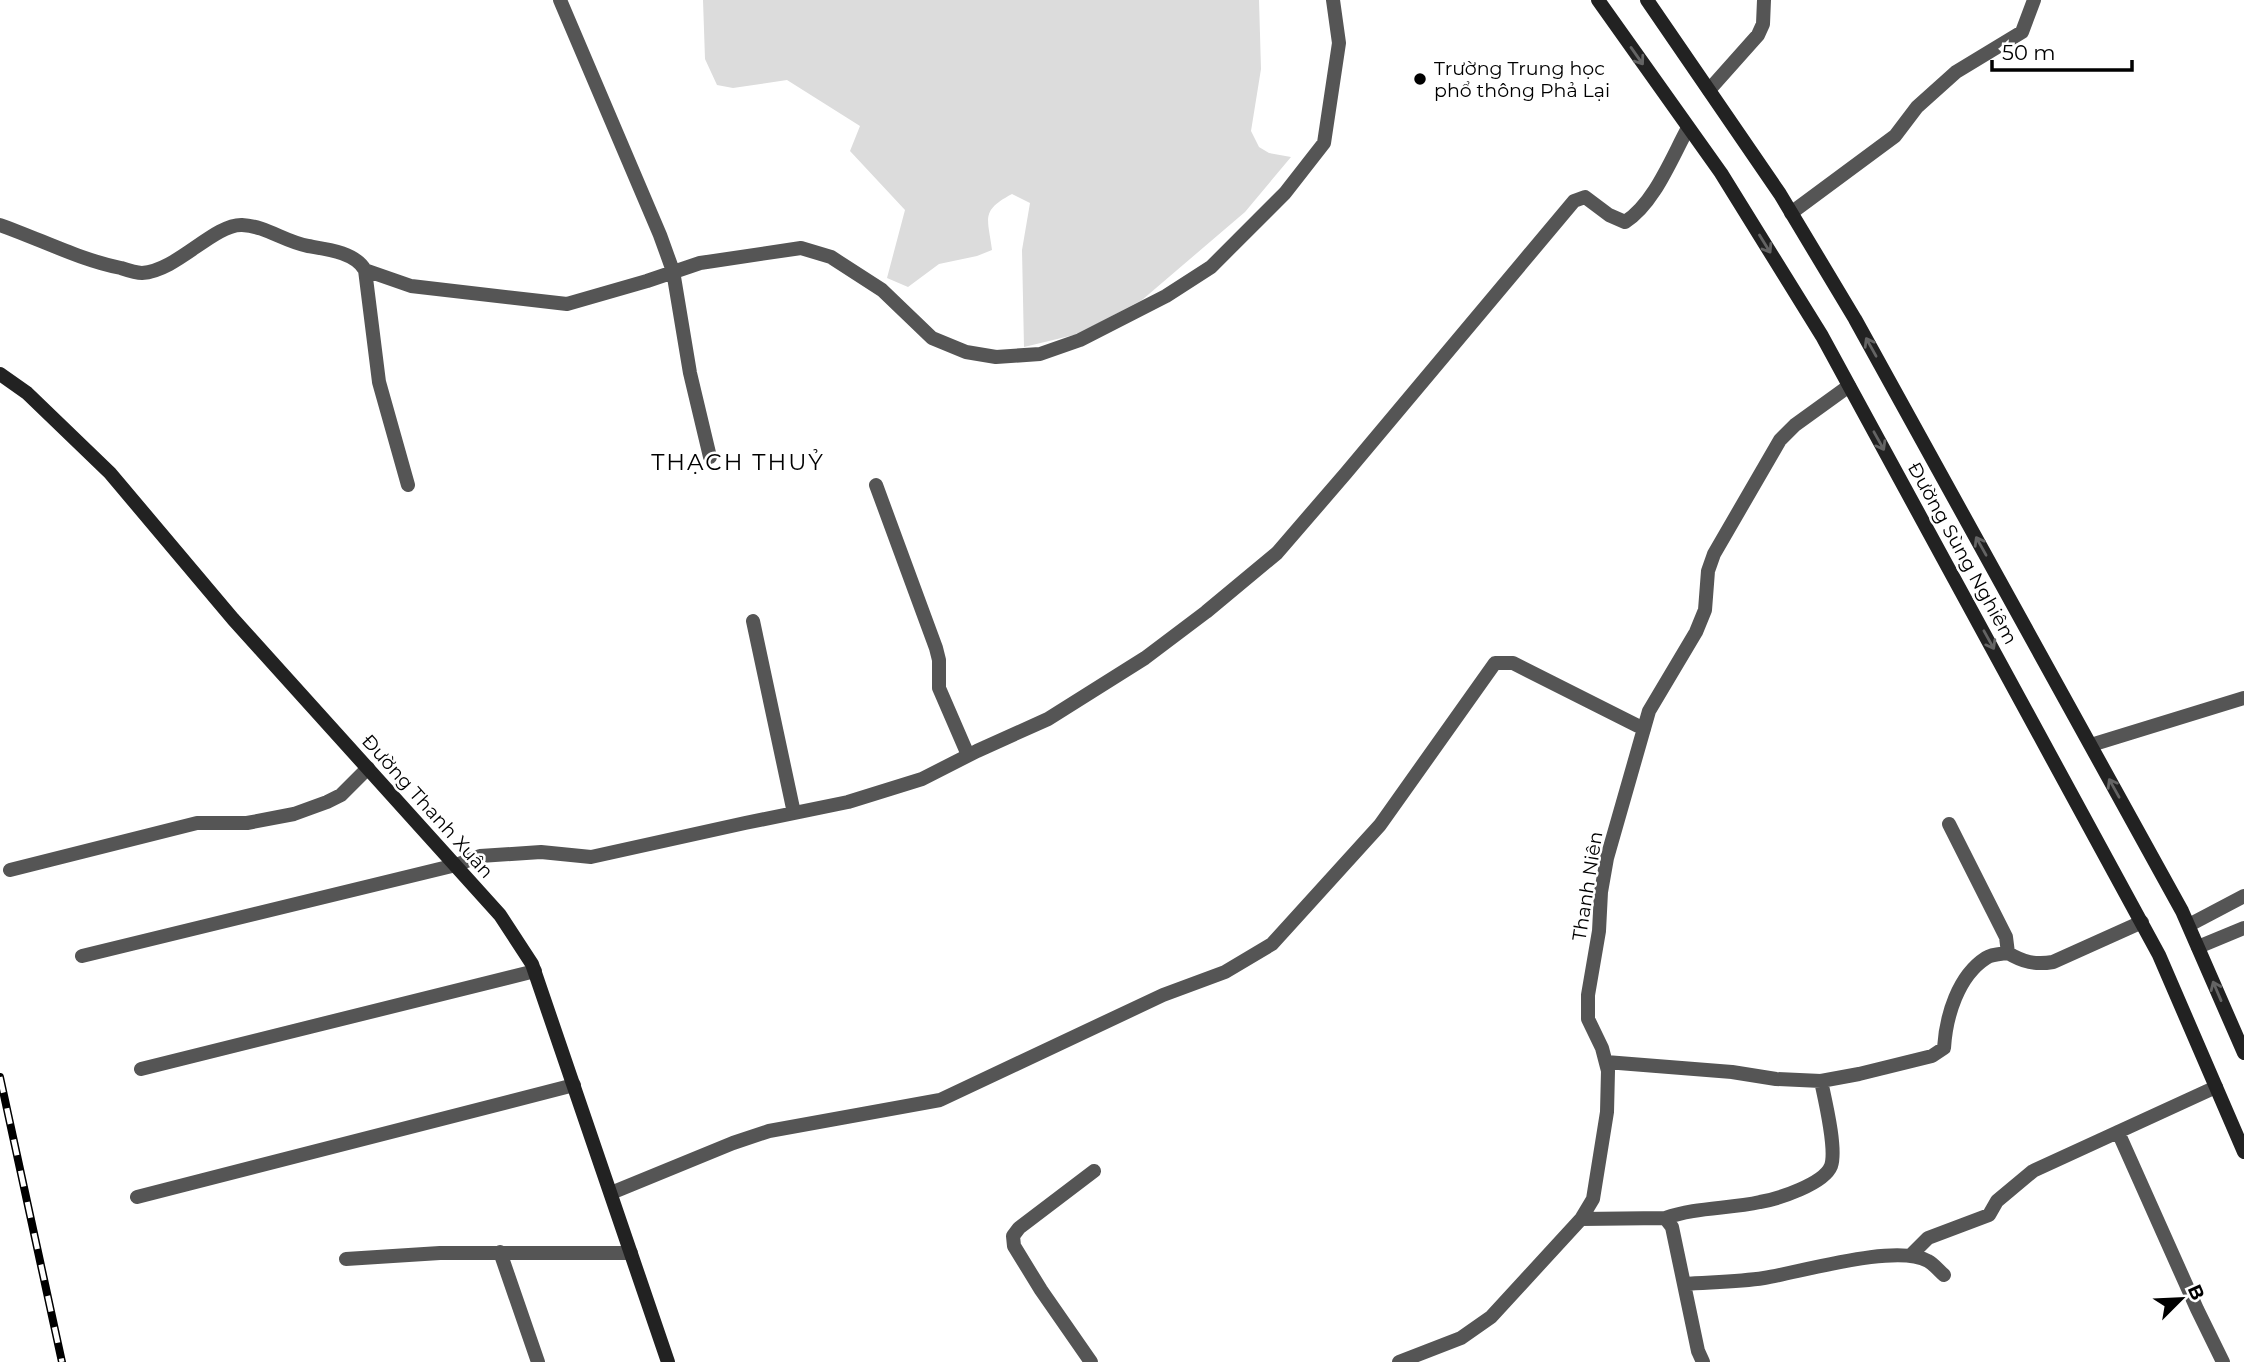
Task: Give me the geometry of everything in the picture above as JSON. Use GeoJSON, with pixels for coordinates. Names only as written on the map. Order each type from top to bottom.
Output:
{"type":"FeatureCollection","features":[{"type":"Feature","properties":{"kind":"street"},"geometry":{"type":"LineString","coordinates":[[560,0],[673,271],[690,373],[710,457]]}},
{"type":"Feature","properties":{"kind":"street"},"geometry":{"type":"LineString","coordinates":[[365,270],[411,286],[567,304],[647,281],[700,262],[801,248],[831,257],[881,290],[932,338],[966,352],[996,357],[1040,354],[1080,340],[1166,296],[1211,267],[1285,192],[1324,143],[1339,43],[1333,0]]}},
{"type":"Feature","properties":{"kind":"street","name":"Đường Sùng Nghiêm"},"geometry":{"type":"LineString","coordinates":[[1598,0],[1721,173],[1822,336],[2142,922],[2159,955],[2244,1152]]}},
{"type":"Feature","properties":{"kind":"street","name":"Đường Sùng Nghiêm"},"geometry":{"type":"LineString","coordinates":[[1647,0],[1791,212],[1862,331],[2189,925],[2244,1054]]}},
{"type":"Feature","properties":{"kind":"street"},"geometry":{"type":"LineString","coordinates":[[1709,90],[1758,35],[1763,23],[1764,0]]}},
{"type":"Feature","properties":{"kind":"street"},"geometry":{"type":"LineString","coordinates":[[1791,212],[1895,136],[1917,107],[1956,72],[2022,32],[2034,0]]}},
{"type":"Feature","properties":{"kind":"street"},"geometry":{"type":"LineString","coordinates":[[82,956],[456,866],[480,856],[541,852],[591,858],[848,802],[922,779],[1048,719],[1145,659],[1277,553],[1574,201],[1585,197],[1609,215],[1625,222],[1634,216],[1652,194],[1688,128]]}},
{"type":"Feature","properties":{"kind":"street"},"geometry":{"type":"LineString","coordinates":[[0,225],[102,264],[142,273],[168,264],[214,235],[240,224],[263,229],[300,245],[324,249],[361,262],[365,270],[379,382],[408,485]]}},
{"type":"Feature","properties":{"kind":"street","name":"Đường Thanh Xuân"},"geometry":{"type":"LineString","coordinates":[[0,374],[27,393],[110,473],[233,619],[500,915],[535,971],[668,1362]]}},
{"type":"Feature","properties":{"kind":"street","name":"Thanh Niên"},"geometry":{"type":"LineString","coordinates":[[1399,1362],[1461,1338],[1492,1317],[1581,1219],[1593,1199],[1605,1124],[1608,1071],[1602,1048],[1588,1019],[1588,995],[1599,932],[1601,892],[1607,858],[1649,711],[1696,632],[1705,610],[1708,571],[1714,554],[1780,440],[1795,425],[1849,386]]}},
{"type":"Feature","properties":{"kind":"street"},"geometry":{"type":"LineString","coordinates":[[876,485],[936,648],[939,688],[968,755]]}},
{"type":"Feature","properties":{"kind":"street"},"geometry":{"type":"LineString","coordinates":[[753,621],[794,813]]}},
{"type":"Feature","properties":{"kind":"street"},"geometry":{"type":"LineString","coordinates":[[611,1193],[769,1131],[940,1100],[1163,995],[1225,972],[1272,944],[1380,825],[1495,663],[1513,663],[1644,729]]}},
{"type":"Feature","properties":{"kind":"street"},"geometry":{"type":"LineString","coordinates":[[2091,745],[2244,698]]}},
{"type":"Feature","properties":{"kind":"street"},"geometry":{"type":"LineString","coordinates":[[10,870],[197,823],[247,823],[294,814],[341,795],[368,768]]}},
{"type":"Feature","properties":{"kind":"street"},"geometry":{"type":"LineString","coordinates":[[1949,824],[2006,937],[2008,953]]}},
{"type":"Feature","properties":{"kind":"street"},"geometry":{"type":"LineString","coordinates":[[2189,925],[2244,896]]}},
{"type":"Feature","properties":{"kind":"street"},"geometry":{"type":"LineString","coordinates":[[1606,1062],[1821,1081],[1932,1056],[1944,1048],[1945,1033],[1955,998],[1970,973],[1987,957],[2008,953],[2022,961],[2039,964],[2053,962],[2142,922]]}},
{"type":"Feature","properties":{"kind":"street"},"geometry":{"type":"LineString","coordinates":[[2198,947],[2244,928]]}},
{"type":"Feature","properties":{"kind":"street"},"geometry":{"type":"LineString","coordinates":[[141,1069],[535,971]]}},
{"type":"Feature","properties":{"kind":"street"},"geometry":{"type":"LineString","coordinates":[[1581,1219],[1665,1218],[1680,1212],[1761,1202],[1803,1188],[1823,1177],[1831,1166],[1831,1127],[1821,1081]]}},
{"type":"Feature","properties":{"kind":"street"},"geometry":{"type":"LineString","coordinates":[[137,1197],[574,1085]]}},
{"type":"Feature","properties":{"kind":"street"},"geometry":{"type":"LineString","coordinates":[[1910,1256],[1928,1238],[1989,1215],[1997,1201],[2033,1171],[2216,1087]]}},
{"type":"Feature","properties":{"kind":"street"},"geometry":{"type":"LineString","coordinates":[[2118,1132],[2196,1309],[2223,1362]]}},
{"type":"Feature","properties":{"kind":"street"},"geometry":{"type":"LineString","coordinates":[[1091,1362],[1041,1290],[1014,1246],[1013,1236],[1019,1228],[1094,1171]]}},
{"type":"Feature","properties":{"kind":"street"},"geometry":{"type":"LineString","coordinates":[[1665,1218],[1672,1227],[1698,1351],[1703,1362]]}},
{"type":"Feature","properties":{"kind":"street"},"geometry":{"type":"LineString","coordinates":[[346,1259],[440,1252],[631,1252]]}},
{"type":"Feature","properties":{"kind":"street"},"geometry":{"type":"LineString","coordinates":[[500,1252],[538,1362]]}},
{"type":"Feature","properties":{"kind":"street"},"geometry":{"type":"LineString","coordinates":[[1684,1284],[1764,1278],[1830,1263],[1884,1256],[1910,1256],[1928,1260],[1944,1275]]}},
{"type":"Feature","properties":{"kind":"shaded area"},"geometry":{"type":"Polygon","coordinates":[[[703,0],[1259,0],[1261,69],[1251,131],[1259,147],[1269,153],[1291,157],[1245,212],[1142,300],[1078,334],[1024,347],[1022,250],[1030,203],[1012,194],[995,205],[988,216],[992,250],[939,264],[908,287],[887,278],[905,210],[850,151],[860,126],[787,80],[733,88],[717,85],[705,59],[703,0]]]}},
{"type":"Feature","properties":{"kind":"railway"},"geometry":{"type":"LineString","coordinates":[[0,1077],[62,1362]]}},
{"type":"Feature","properties":{"kind":"place","name":"Trường Trung học phổ thông Phả Lại"},"geometry":{"type":"Point","coordinates":[1420,79]}},
{"type":"Feature","properties":{"kind":"district","name":"THẠCH THUỶ"},"geometry":{"type":"Point","coordinates":[738,462]}}]}
